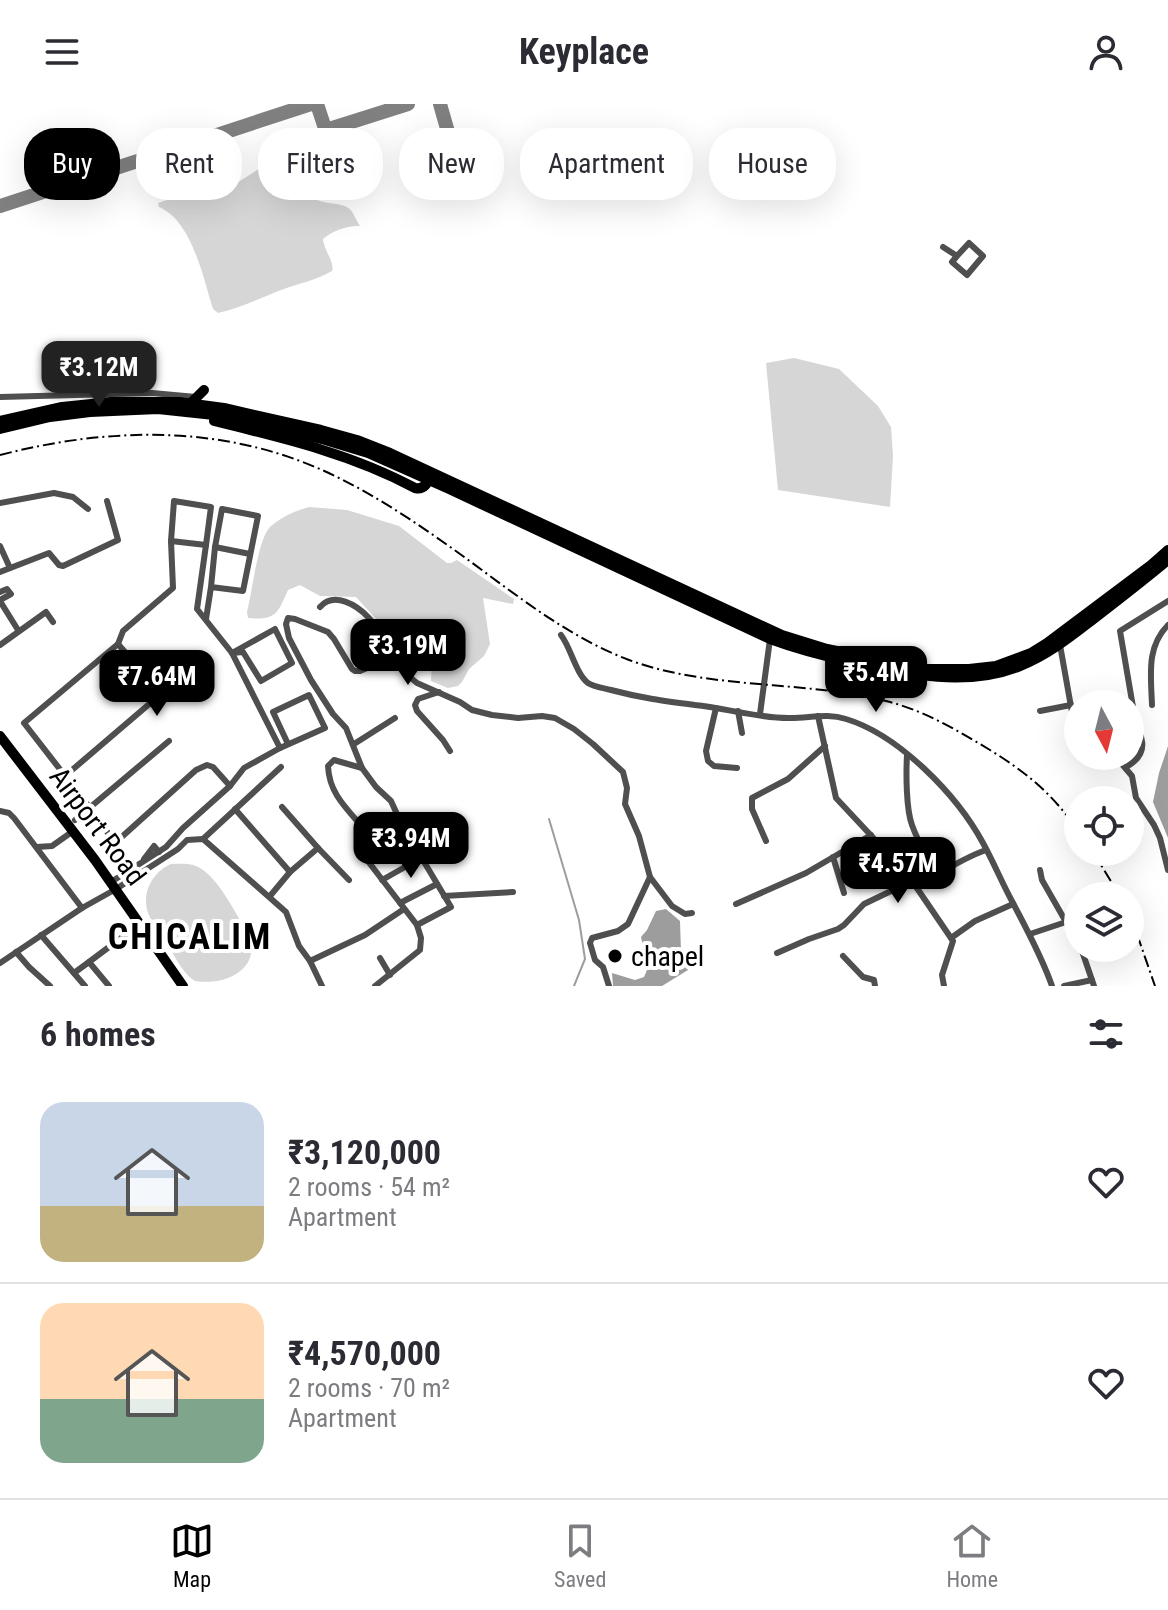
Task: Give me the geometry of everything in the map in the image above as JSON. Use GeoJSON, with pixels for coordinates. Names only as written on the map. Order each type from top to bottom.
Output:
{"type":"FeatureCollection","features":[{"type":"Feature","properties":{"kind":"highway"},"geometry":{"type":"LineString","coordinates":[[0,421],[62,407],[111,402],[198,401],[248,406],[355,435],[425,465],[430,471],[429,478],[424,487],[415,488],[362,463],[281,437],[211,420],[198,401]]}},
{"type":"Feature","properties":{"kind":"highway"},"geometry":{"type":"LineString","coordinates":[[0,429],[50,417],[158,409],[198,401],[239,419],[368,453],[792,647],[871,666],[945,678],[981,677],[1034,660],[1060,645],[1168,560]]}},
{"type":"Feature","properties":{"kind":"highway"},"geometry":{"type":"LineString","coordinates":[[769,634],[904,666],[941,670],[996,666],[1031,653],[1056,637],[1168,550]]}},
{"type":"Feature","properties":{"kind":"highway","name":"Airport Road"},"geometry":{"type":"LineString","coordinates":[[0,736],[113,887],[180,986]]}},
{"type":"Feature","properties":{"kind":"highway","name":"Airport Road"},"geometry":{"type":"LineString","coordinates":[[0,747],[113,887],[180,986]]}},
{"type":"Feature","properties":{"kind":"street"},"geometry":{"type":"LineString","coordinates":[[969,243],[983,256],[967,275],[952,262],[957,256],[969,243]]}},
{"type":"Feature","properties":{"kind":"street"},"geometry":{"type":"LineString","coordinates":[[943,247],[957,256]]}},
{"type":"Feature","properties":{"kind":"street"},"geometry":{"type":"LineString","coordinates":[[0,397],[152,393],[198,401]]}},
{"type":"Feature","properties":{"kind":"street"},"geometry":{"type":"LineString","coordinates":[[0,503],[54,493],[73,497],[88,509]]}},
{"type":"Feature","properties":{"kind":"street"},"geometry":{"type":"LineString","coordinates":[[0,572],[49,553],[63,566],[118,540],[107,501]]}},
{"type":"Feature","properties":{"kind":"street"},"geometry":{"type":"LineString","coordinates":[[133,868],[24,723],[118,644],[123,631],[173,588],[171,541],[174,501],[211,507],[197,609],[232,653],[280,748]]}},
{"type":"Feature","properties":{"kind":"street"},"geometry":{"type":"LineString","coordinates":[[206,619],[222,509],[258,516],[243,591],[211,587]]}},
{"type":"Feature","properties":{"kind":"street"},"geometry":{"type":"LineString","coordinates":[[171,541],[206,545]]}},
{"type":"Feature","properties":{"kind":"street"},"geometry":{"type":"LineString","coordinates":[[0,546],[10,568]]}},
{"type":"Feature","properties":{"kind":"street"},"geometry":{"type":"LineString","coordinates":[[215,547],[250,554]]}},
{"type":"Feature","properties":{"kind":"street"},"geometry":{"type":"LineString","coordinates":[[0,592],[7,589],[11,594],[0,600],[18,630]]}},
{"type":"Feature","properties":{"kind":"street"},"geometry":{"type":"LineString","coordinates":[[320,607],[333,600],[353,605],[369,618],[393,657],[417,683],[472,710],[518,718],[555,718],[593,744],[623,772],[627,788],[625,804],[639,836],[650,877],[672,906],[685,914],[692,913]]}},
{"type":"Feature","properties":{"kind":"street"},"geometry":{"type":"LineString","coordinates":[[1130,690],[1120,631],[1168,601]]}},
{"type":"Feature","properties":{"kind":"street"},"geometry":{"type":"LineString","coordinates":[[0,645],[46,612],[53,622]]}},
{"type":"Feature","properties":{"kind":"street"},"geometry":{"type":"LineString","coordinates":[[393,657],[355,671],[328,632],[288,618],[289,638],[302,663],[327,706],[346,728],[362,768],[391,801],[451,907],[417,925]]}},
{"type":"Feature","properties":{"kind":"street"},"geometry":{"type":"LineString","coordinates":[[275,629],[292,663],[261,681],[243,652],[232,653],[275,629]]}},
{"type":"Feature","properties":{"kind":"street"},"geometry":{"type":"LineString","coordinates":[[1152,705],[1150,661],[1156,639],[1167,629]]}},
{"type":"Feature","properties":{"kind":"street"},"geometry":{"type":"LineString","coordinates":[[760,714],[769,634]]}},
{"type":"Feature","properties":{"kind":"street"},"geometry":{"type":"LineString","coordinates":[[561,635],[583,677],[590,684],[640,698],[790,718],[842,717],[889,739],[933,778],[966,816],[1030,934],[1052,986]]}},
{"type":"Feature","properties":{"kind":"street"},"geometry":{"type":"LineString","coordinates":[[65,776],[161,694],[118,644]]}},
{"type":"Feature","properties":{"kind":"street"},"geometry":{"type":"LineString","coordinates":[[1060,645],[1068,690]]}},
{"type":"Feature","properties":{"kind":"street"},"geometry":{"type":"LineString","coordinates":[[439,692],[418,699],[415,705],[450,751]]}},
{"type":"Feature","properties":{"kind":"street"},"geometry":{"type":"LineString","coordinates":[[113,887],[141,863],[154,846],[159,852],[166,847],[230,786],[244,768],[325,728],[309,695],[273,712],[288,744]]}},
{"type":"Feature","properties":{"kind":"street"},"geometry":{"type":"LineString","coordinates":[[1040,711],[1064,706]]}},
{"type":"Feature","properties":{"kind":"street"},"geometry":{"type":"LineString","coordinates":[[716,708],[706,751],[708,761],[714,766],[737,768]]}},
{"type":"Feature","properties":{"kind":"street"},"geometry":{"type":"LineString","coordinates":[[738,711],[742,733]]}},
{"type":"Feature","properties":{"kind":"street"},"geometry":{"type":"LineString","coordinates":[[818,716],[836,798],[914,884],[953,941],[942,975],[944,986]]}},
{"type":"Feature","properties":{"kind":"street"},"geometry":{"type":"LineString","coordinates":[[354,744],[395,718]]}},
{"type":"Feature","properties":{"kind":"street"},"geometry":{"type":"LineString","coordinates":[[75,820],[169,741]]}},
{"type":"Feature","properties":{"kind":"street"},"geometry":{"type":"LineString","coordinates":[[766,841],[752,809],[752,798],[788,779],[825,746]]}},
{"type":"Feature","properties":{"kind":"street"},"geometry":{"type":"LineString","coordinates":[[907,755],[910,822],[938,875]]}},
{"type":"Feature","properties":{"kind":"street"},"geometry":{"type":"LineString","coordinates":[[362,768],[334,760],[328,766],[329,779],[344,806],[371,836],[373,844]]}},
{"type":"Feature","properties":{"kind":"street"},"geometry":{"type":"LineString","coordinates":[[115,843],[196,770],[207,765],[213,767],[230,786]]}},
{"type":"Feature","properties":{"kind":"street"},"geometry":{"type":"LineString","coordinates":[[0,963],[113,887],[178,849],[187,840],[203,839],[281,767]]}},
{"type":"Feature","properties":{"kind":"street"},"geometry":{"type":"LineString","coordinates":[[1128,770],[1136,798],[1160,838],[1168,870]]}},
{"type":"Feature","properties":{"kind":"street"},"geometry":{"type":"LineString","coordinates":[[282,807],[349,880]]}},
{"type":"Feature","properties":{"kind":"street"},"geometry":{"type":"LineString","coordinates":[[235,809],[290,872]]}},
{"type":"Feature","properties":{"kind":"street"},"geometry":{"type":"LineString","coordinates":[[0,811],[14,818],[82,908]]}},
{"type":"Feature","properties":{"kind":"street"},"geometry":{"type":"LineString","coordinates":[[375,986],[420,950],[421,938],[417,925],[364,856],[364,851],[402,825]]}},
{"type":"Feature","properties":{"kind":"street"},"geometry":{"type":"LineString","coordinates":[[46,859],[52,846],[69,834]]}},
{"type":"Feature","properties":{"kind":"street"},"geometry":{"type":"LineString","coordinates":[[736,904],[806,873],[871,835]]}},
{"type":"Feature","properties":{"kind":"street"},"geometry":{"type":"LineString","coordinates":[[203,839],[286,912],[299,946],[322,986]]}},
{"type":"Feature","properties":{"kind":"street"},"geometry":{"type":"LineString","coordinates":[[37,847],[52,846]]}},
{"type":"Feature","properties":{"kind":"street"},"geometry":{"type":"LineString","coordinates":[[270,896],[290,872],[318,848]]}},
{"type":"Feature","properties":{"kind":"street"},"geometry":{"type":"LineString","coordinates":[[777,953],[838,929],[864,904],[938,875],[964,858],[986,850]]}},
{"type":"Feature","properties":{"kind":"street"},"geometry":{"type":"LineString","coordinates":[[833,857],[844,893]]}},
{"type":"Feature","properties":{"kind":"street"},"geometry":{"type":"LineString","coordinates":[[382,880],[421,858]]}},
{"type":"Feature","properties":{"kind":"street"},"geometry":{"type":"LineString","coordinates":[[1040,870],[1042,880],[1064,918]]}},
{"type":"Feature","properties":{"kind":"street"},"geometry":{"type":"LineString","coordinates":[[609,986],[590,943],[592,938],[612,933],[628,924],[650,877]]}},
{"type":"Feature","properties":{"kind":"street"},"geometry":{"type":"LineString","coordinates":[[310,961],[365,935],[437,884]]}},
{"type":"Feature","properties":{"kind":"street"},"geometry":{"type":"LineString","coordinates":[[444,896],[513,892]]}},
{"type":"Feature","properties":{"kind":"street"},"geometry":{"type":"LineString","coordinates":[[951,938],[975,921],[1013,904]]}},
{"type":"Feature","properties":{"kind":"street"},"geometry":{"type":"LineString","coordinates":[[1030,934],[1064,923]]}},
{"type":"Feature","properties":{"kind":"street"},"geometry":{"type":"LineString","coordinates":[[74,973],[137,926]]}},
{"type":"Feature","properties":{"kind":"street"},"geometry":{"type":"LineString","coordinates":[[41,935],[85,986]]}},
{"type":"Feature","properties":{"kind":"street"},"geometry":{"type":"LineString","coordinates":[[16,952],[50,986]]}},
{"type":"Feature","properties":{"kind":"street"},"geometry":{"type":"LineString","coordinates":[[843,956],[863,977],[874,980],[875,986]]}},
{"type":"Feature","properties":{"kind":"street"},"geometry":{"type":"LineString","coordinates":[[380,958],[390,975]]}},
{"type":"Feature","properties":{"kind":"street"},"geometry":{"type":"LineString","coordinates":[[89,962],[109,986]]}},
{"type":"Feature","properties":{"kind":"street"},"geometry":{"type":"LineString","coordinates":[[1064,986],[1093,983],[1086,962]]}},
{"type":"Feature","properties":{"kind":"shaded area"},"geometry":{"type":"Polygon","coordinates":[[[258,170],[258,200],[317,200],[340,205],[353,213],[360,226],[340,229],[323,239],[332,271],[218,313],[213,309],[188,237],[180,224],[158,203],[169,200],[242,200],[244,179],[258,170]]]}},
{"type":"Feature","properties":{"kind":"shaded area"},"geometry":{"type":"Polygon","coordinates":[[[794,358],[839,369],[878,406],[891,427],[890,507],[778,490],[766,363],[794,358]]]}},
{"type":"Feature","properties":{"kind":"shaded area"},"geometry":{"type":"Polygon","coordinates":[[[309,507],[347,510],[399,526],[447,563],[457,560],[514,599],[513,604],[483,598],[490,644],[484,656],[469,669],[458,686],[448,688],[431,681],[432,659],[424,652],[404,659],[398,655],[377,620],[356,597],[320,596],[300,585],[288,590],[279,609],[271,616],[248,618],[256,567],[266,533],[283,517],[309,507]]]}},
{"type":"Feature","properties":{"kind":"shaded area"},"geometry":{"type":"Polygon","coordinates":[[[1168,746],[1168,838],[1153,802],[1168,746]]]}},
{"type":"Feature","properties":{"kind":"shaded area"},"geometry":{"type":"Polygon","coordinates":[[[171,864],[196,866],[212,878],[226,897],[249,936],[251,948],[250,958],[238,973],[218,981],[195,981],[183,970],[155,927],[147,907],[147,892],[153,878],[171,864]]]}},
{"type":"Feature","properties":{"kind":"shaded area"},"geometry":{"type":"Polygon","coordinates":[[[666,909],[680,921],[681,951],[688,970],[662,986],[613,986],[612,973],[635,980],[644,977],[648,962],[641,937],[656,911],[666,909]]]}},
{"type":"Feature","properties":{"kind":"waterway"},"geometry":{"type":"LineString","coordinates":[[549,819],[579,920],[585,959],[574,986]]}},
{"type":"Feature","properties":{"kind":"taxiway"},"geometry":{"type":"LineString","coordinates":[[0,206],[311,104]]}},
{"type":"Feature","properties":{"kind":"taxiway"},"geometry":{"type":"LineString","coordinates":[[317,104],[325,128]]}},
{"type":"Feature","properties":{"kind":"taxiway"},"geometry":{"type":"LineString","coordinates":[[332,128],[408,104]]}},
{"type":"Feature","properties":{"kind":"taxiway"},"geometry":{"type":"LineString","coordinates":[[440,104],[447,128]]}},
{"type":"Feature","properties":{"kind":"railway"},"geometry":{"type":"LineString","coordinates":[[0,455],[85,439],[171,435],[255,447],[296,460],[337,477],[385,503],[562,626],[606,650],[660,670],[692,676],[854,694],[900,705],[940,721],[1016,767],[1049,795],[1064,813]]}},
{"type":"Feature","properties":{"kind":"railway"},"geometry":{"type":"LineString","coordinates":[[1102,866],[1111,882]]}},
{"type":"Feature","properties":{"kind":"railway"},"geometry":{"type":"LineString","coordinates":[[1144,954],[1155,986]]}},
{"type":"Feature","properties":{"kind":"place","name":"chapel"},"geometry":{"type":"Point","coordinates":[615,956]}},
{"type":"Feature","properties":{"kind":"district","name":"CHICALIM"},"geometry":{"type":"Point","coordinates":[190,936]}}]}
